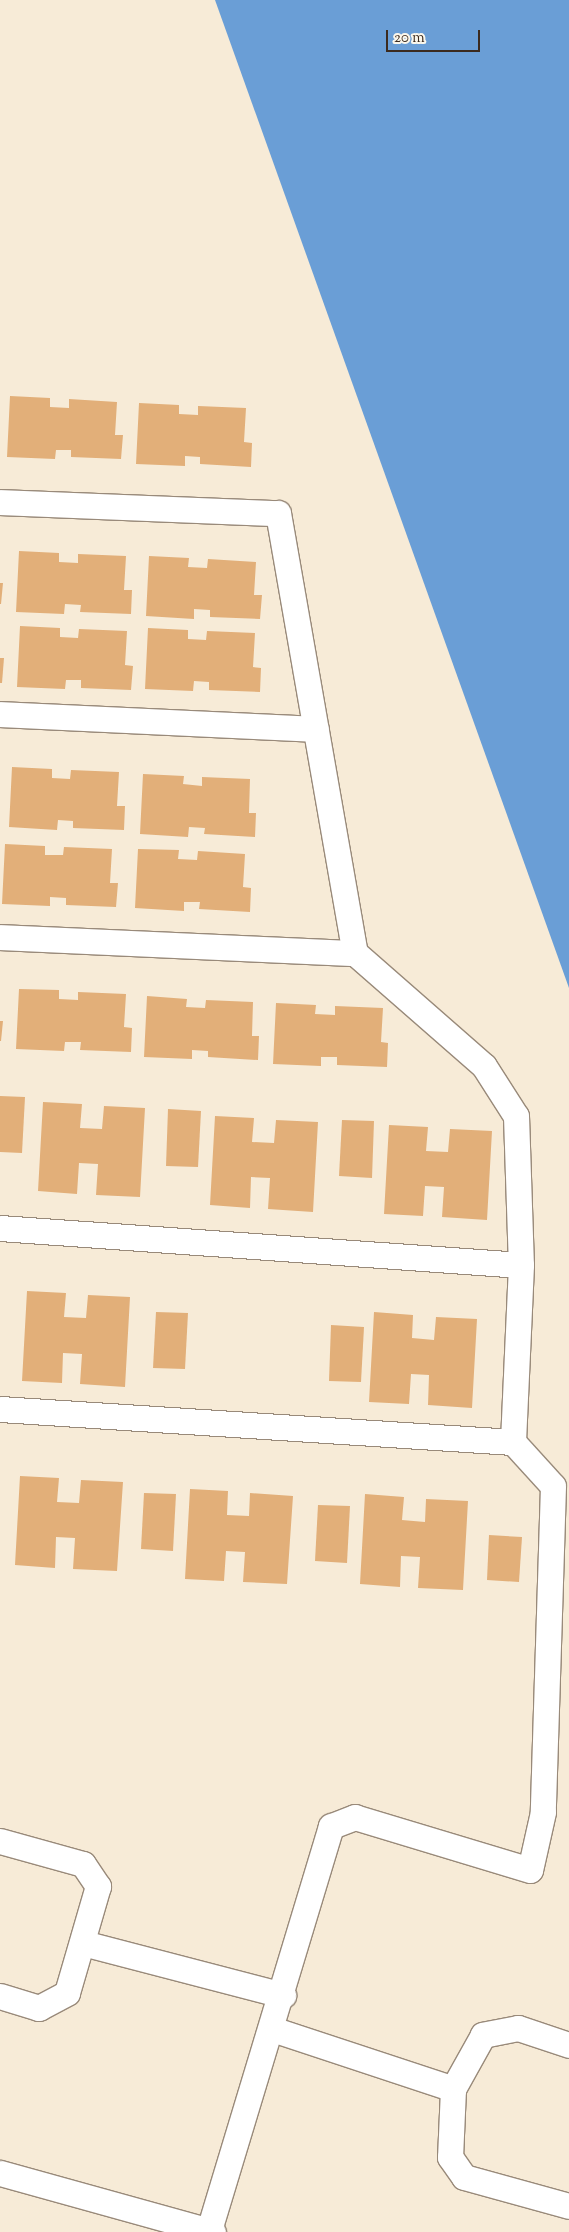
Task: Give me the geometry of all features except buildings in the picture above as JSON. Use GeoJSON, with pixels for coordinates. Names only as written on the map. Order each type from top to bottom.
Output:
{"type":"FeatureCollection","features":[{"type":"Feature","properties":{"kind":"street"},"geometry":{"type":"LineString","coordinates":[[0,502],[278,513],[355,953]]}},
{"type":"Feature","properties":{"kind":"street"},"geometry":{"type":"LineString","coordinates":[[0,714],[316,729]]}},
{"type":"Feature","properties":{"kind":"street"},"geometry":{"type":"LineString","coordinates":[[0,937],[355,953],[484,1066],[516,1116],[521,1265],[513,1442]]}},
{"type":"Feature","properties":{"kind":"street"},"geometry":{"type":"LineString","coordinates":[[0,1228],[521,1265]]}},
{"type":"Feature","properties":{"kind":"street"},"geometry":{"type":"LineString","coordinates":[[0,1410],[513,1442],[553,1486],[543,1812],[530,1870],[355,1817],[331,1826],[283,1995],[211,2231],[0,2173]]}},
{"type":"Feature","properties":{"kind":"street"},"geometry":{"type":"LineString","coordinates":[[0,1841],[83,1864],[98,1886],[67,1993],[39,2008],[0,1996]]}},
{"type":"Feature","properties":{"kind":"street"},"geometry":{"type":"LineString","coordinates":[[83,1943],[283,1995]]}},
{"type":"Feature","properties":{"kind":"street"},"geometry":{"type":"LineString","coordinates":[[569,2045],[518,2028],[483,2035],[453,2089],[450,2157],[464,2177],[569,2206]]}},
{"type":"Feature","properties":{"kind":"street"},"geometry":{"type":"LineString","coordinates":[[272,2029],[453,2089]]}},
{"type":"Feature","properties":{"kind":"water"},"geometry":{"type":"Polygon","coordinates":[[[215,0],[569,0],[569,988],[215,0]]]}}]}
